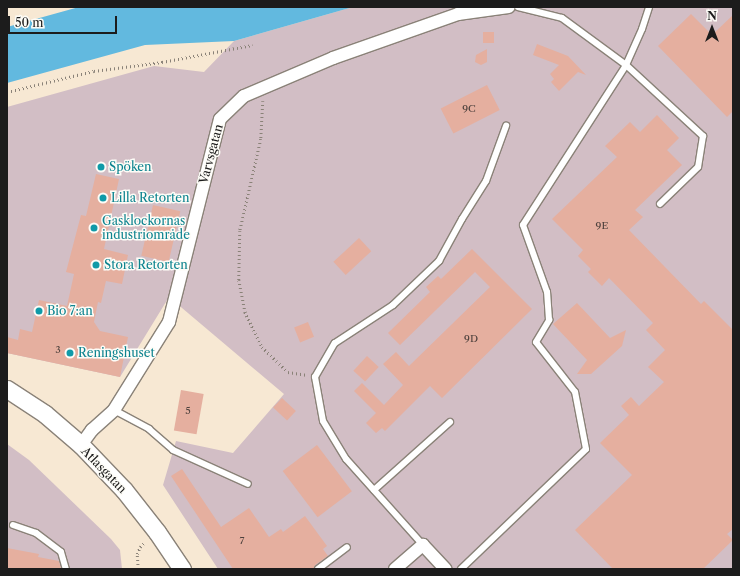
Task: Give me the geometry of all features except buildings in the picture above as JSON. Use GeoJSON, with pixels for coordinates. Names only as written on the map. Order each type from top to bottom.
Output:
{"type":"FeatureCollection","features":[{"type":"Feature","properties":{"kind":"street","name":"Varvsgatan"},"geometry":{"type":"LineString","coordinates":[[81,445],[92,430],[114,410],[169,322],[220,119],[244,96],[264,89],[333,58],[458,14],[509,7]]}},
{"type":"Feature","properties":{"kind":"street","name":"Atlasgatan"},"geometry":{"type":"LineString","coordinates":[[7,389],[45,414],[81,445],[124,490],[157,532],[176,567]]}},
{"type":"Feature","properties":{"kind":"street"},"geometry":{"type":"LineString","coordinates":[[395,569],[423,545],[445,569]]}},
{"type":"Feature","properties":{"kind":"lane"},"geometry":{"type":"LineString","coordinates":[[518,7],[562,18],[626,65],[703,136],[698,167],[660,204]]}},
{"type":"Feature","properties":{"kind":"lane"},"geometry":{"type":"LineString","coordinates":[[461,569],[586,449],[575,392],[536,342],[549,320],[547,292],[523,225],[626,65],[642,30],[649,7]]}},
{"type":"Feature","properties":{"kind":"lane"},"geometry":{"type":"LineString","coordinates":[[423,545],[346,459],[323,421],[315,378],[334,343],[393,305],[439,261],[462,219],[486,181],[506,126]]}},
{"type":"Feature","properties":{"kind":"lane"},"geometry":{"type":"LineString","coordinates":[[114,410],[149,429],[173,450],[248,484]]}},
{"type":"Feature","properties":{"kind":"lane"},"geometry":{"type":"LineString","coordinates":[[374,490],[450,422]]}},
{"type":"Feature","properties":{"kind":"lane"},"geometry":{"type":"LineString","coordinates":[[13,525],[36,533],[62,552],[66,569]]}},
{"type":"Feature","properties":{"kind":"lane"},"geometry":{"type":"LineString","coordinates":[[318,569],[347,547]]}},
{"type":"Feature","properties":{"kind":"path"},"geometry":{"type":"LineString","coordinates":[[7,92],[94,71],[162,62],[252,45]]}},
{"type":"Feature","properties":{"kind":"path"},"geometry":{"type":"LineString","coordinates":[[264,89],[261,139],[240,231],[238,280],[245,312],[262,347],[288,372],[315,378]]}},
{"type":"Feature","properties":{"kind":"shaded area"},"geometry":{"type":"Polygon","coordinates":[[[353,7],[733,7],[733,569],[218,569],[163,485],[176,441],[233,453],[284,394],[169,297],[120,377],[7,353],[7,107],[154,66],[204,72],[234,41],[353,7]]]}},
{"type":"Feature","properties":{"kind":"shaded area"},"geometry":{"type":"Polygon","coordinates":[[[7,444],[29,460],[111,539],[120,550],[122,569],[7,569],[7,444]]]}},
{"type":"Feature","properties":{"kind":"water"},"geometry":{"type":"Polygon","coordinates":[[[79,7],[353,7],[234,41],[145,45],[7,83],[7,27],[79,7]]]}},
{"type":"Feature","properties":{"kind":"place","name":"Spöken"},"geometry":{"type":"Point","coordinates":[101,167]}},
{"type":"Feature","properties":{"kind":"place","name":"Lilla Retorten"},"geometry":{"type":"Point","coordinates":[103,198]}},
{"type":"Feature","properties":{"kind":"place","name":"Gasklockornas industriområde"},"geometry":{"type":"Point","coordinates":[94,228]}},
{"type":"Feature","properties":{"kind":"place","name":"Stora Retorten"},"geometry":{"type":"Point","coordinates":[96,265]}},
{"type":"Feature","properties":{"kind":"place","name":"Bio 7:an"},"geometry":{"type":"Point","coordinates":[39,311]}},
{"type":"Feature","properties":{"kind":"place","name":"Reningshuset"},"geometry":{"type":"Point","coordinates":[70,353]}}]}
